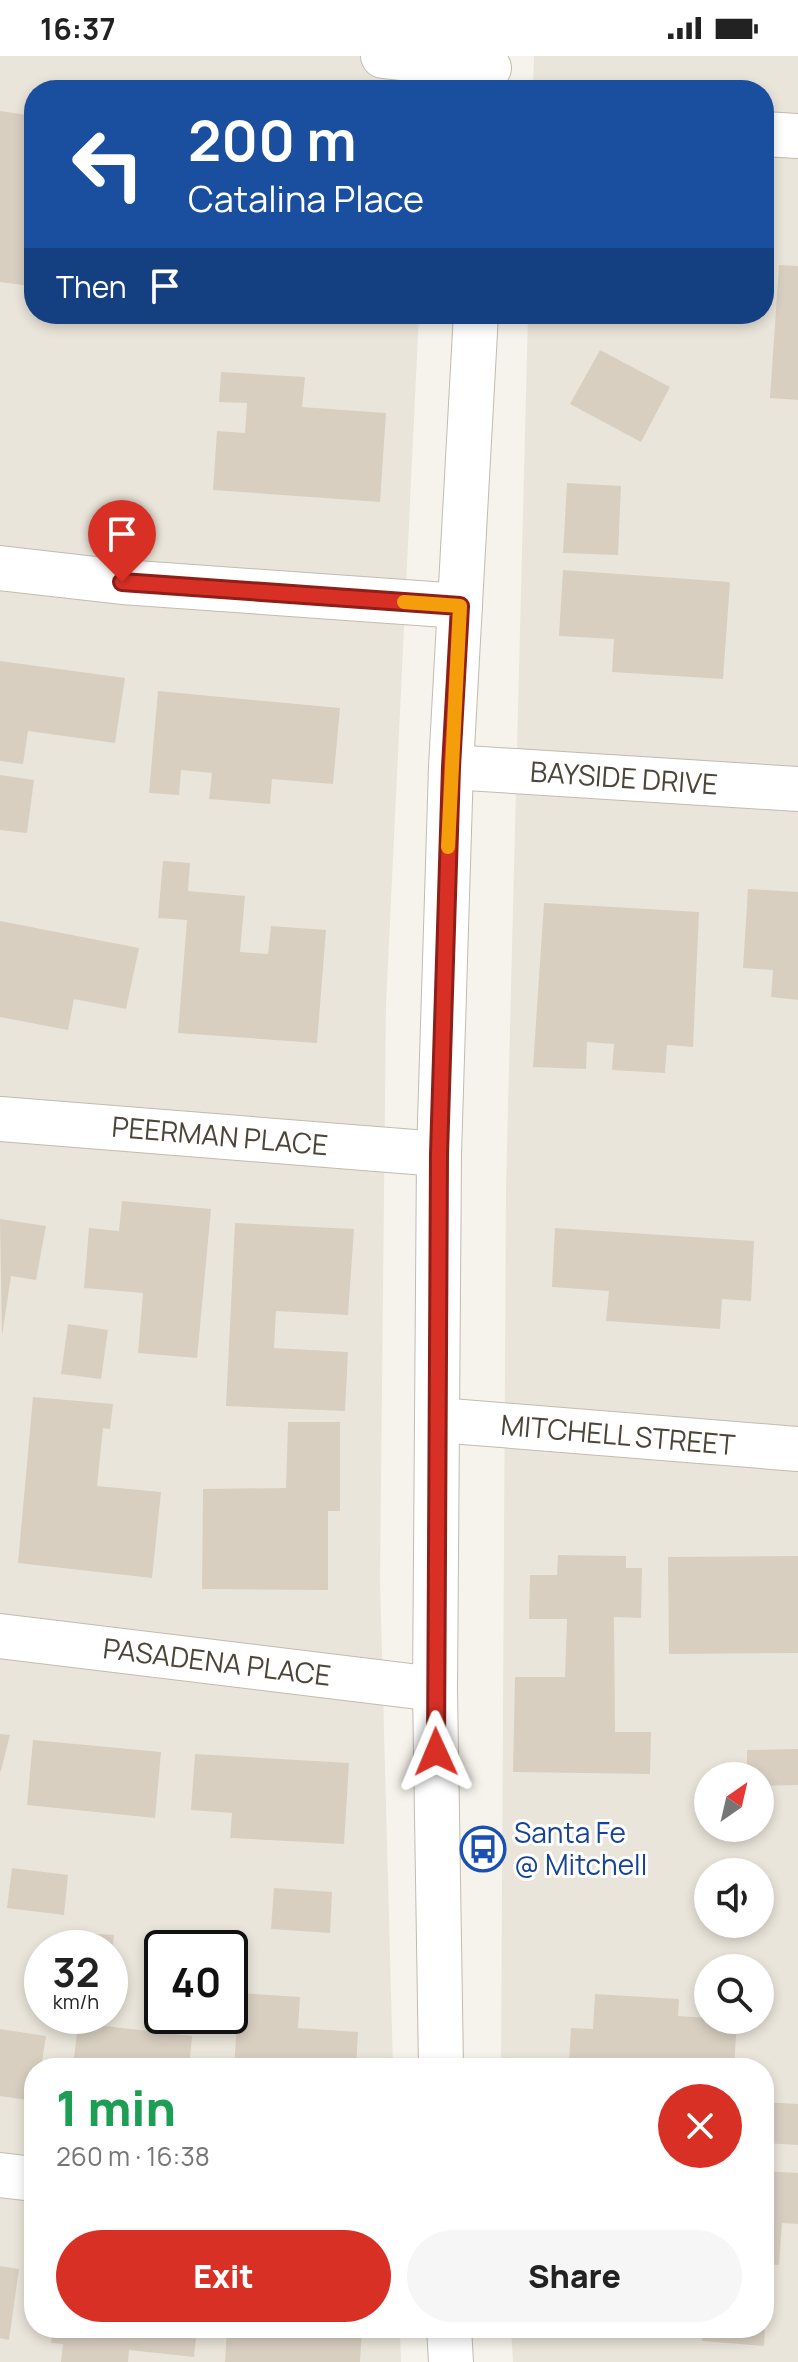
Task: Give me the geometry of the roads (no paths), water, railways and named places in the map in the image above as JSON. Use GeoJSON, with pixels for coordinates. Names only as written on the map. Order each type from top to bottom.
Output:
{"type":"FeatureCollection","features":[{"type":"Feature","properties":{"kind":"street"},"geometry":{"type":"LineString","coordinates":[[383,56],[489,71]]}},
{"type":"Feature","properties":{"kind":"street"},"geometry":{"type":"LineString","coordinates":[[774,135],[798,136]]}},
{"type":"Feature","properties":{"kind":"street"},"geometry":{"type":"LineString","coordinates":[[441,2058],[435,1689],[439,1154],[451,767],[475,324]]}},
{"type":"Feature","properties":{"kind":"street"},"geometry":{"type":"LineString","coordinates":[[0,568],[122,582],[460,606]]}},
{"type":"Feature","properties":{"kind":"street","name":"BAYSIDE DRIVE"},"geometry":{"type":"LineString","coordinates":[[451,767],[798,789]]}},
{"type":"Feature","properties":{"kind":"street","name":"PEERMAN PLACE"},"geometry":{"type":"LineString","coordinates":[[0,1119],[439,1154]]}},
{"type":"Feature","properties":{"kind":"street","name":"MITCHELL STREET"},"geometry":{"type":"LineString","coordinates":[[438,1420],[798,1449]]}},
{"type":"Feature","properties":{"kind":"street","name":"PASADENA PLACE"},"geometry":{"type":"LineString","coordinates":[[0,1636],[435,1689]]}},
{"type":"Feature","properties":{"kind":"street"},"geometry":{"type":"LineString","coordinates":[[0,2175],[24,2178]]}},
{"type":"Feature","properties":{"kind":"street"},"geometry":{"type":"LineString","coordinates":[[450,2338],[451,2362]]}},
{"type":"Feature","properties":{"kind":"place","name":"Santa Fe @ Mitchell"},"geometry":{"type":"Point","coordinates":[483,1849]}}]}
